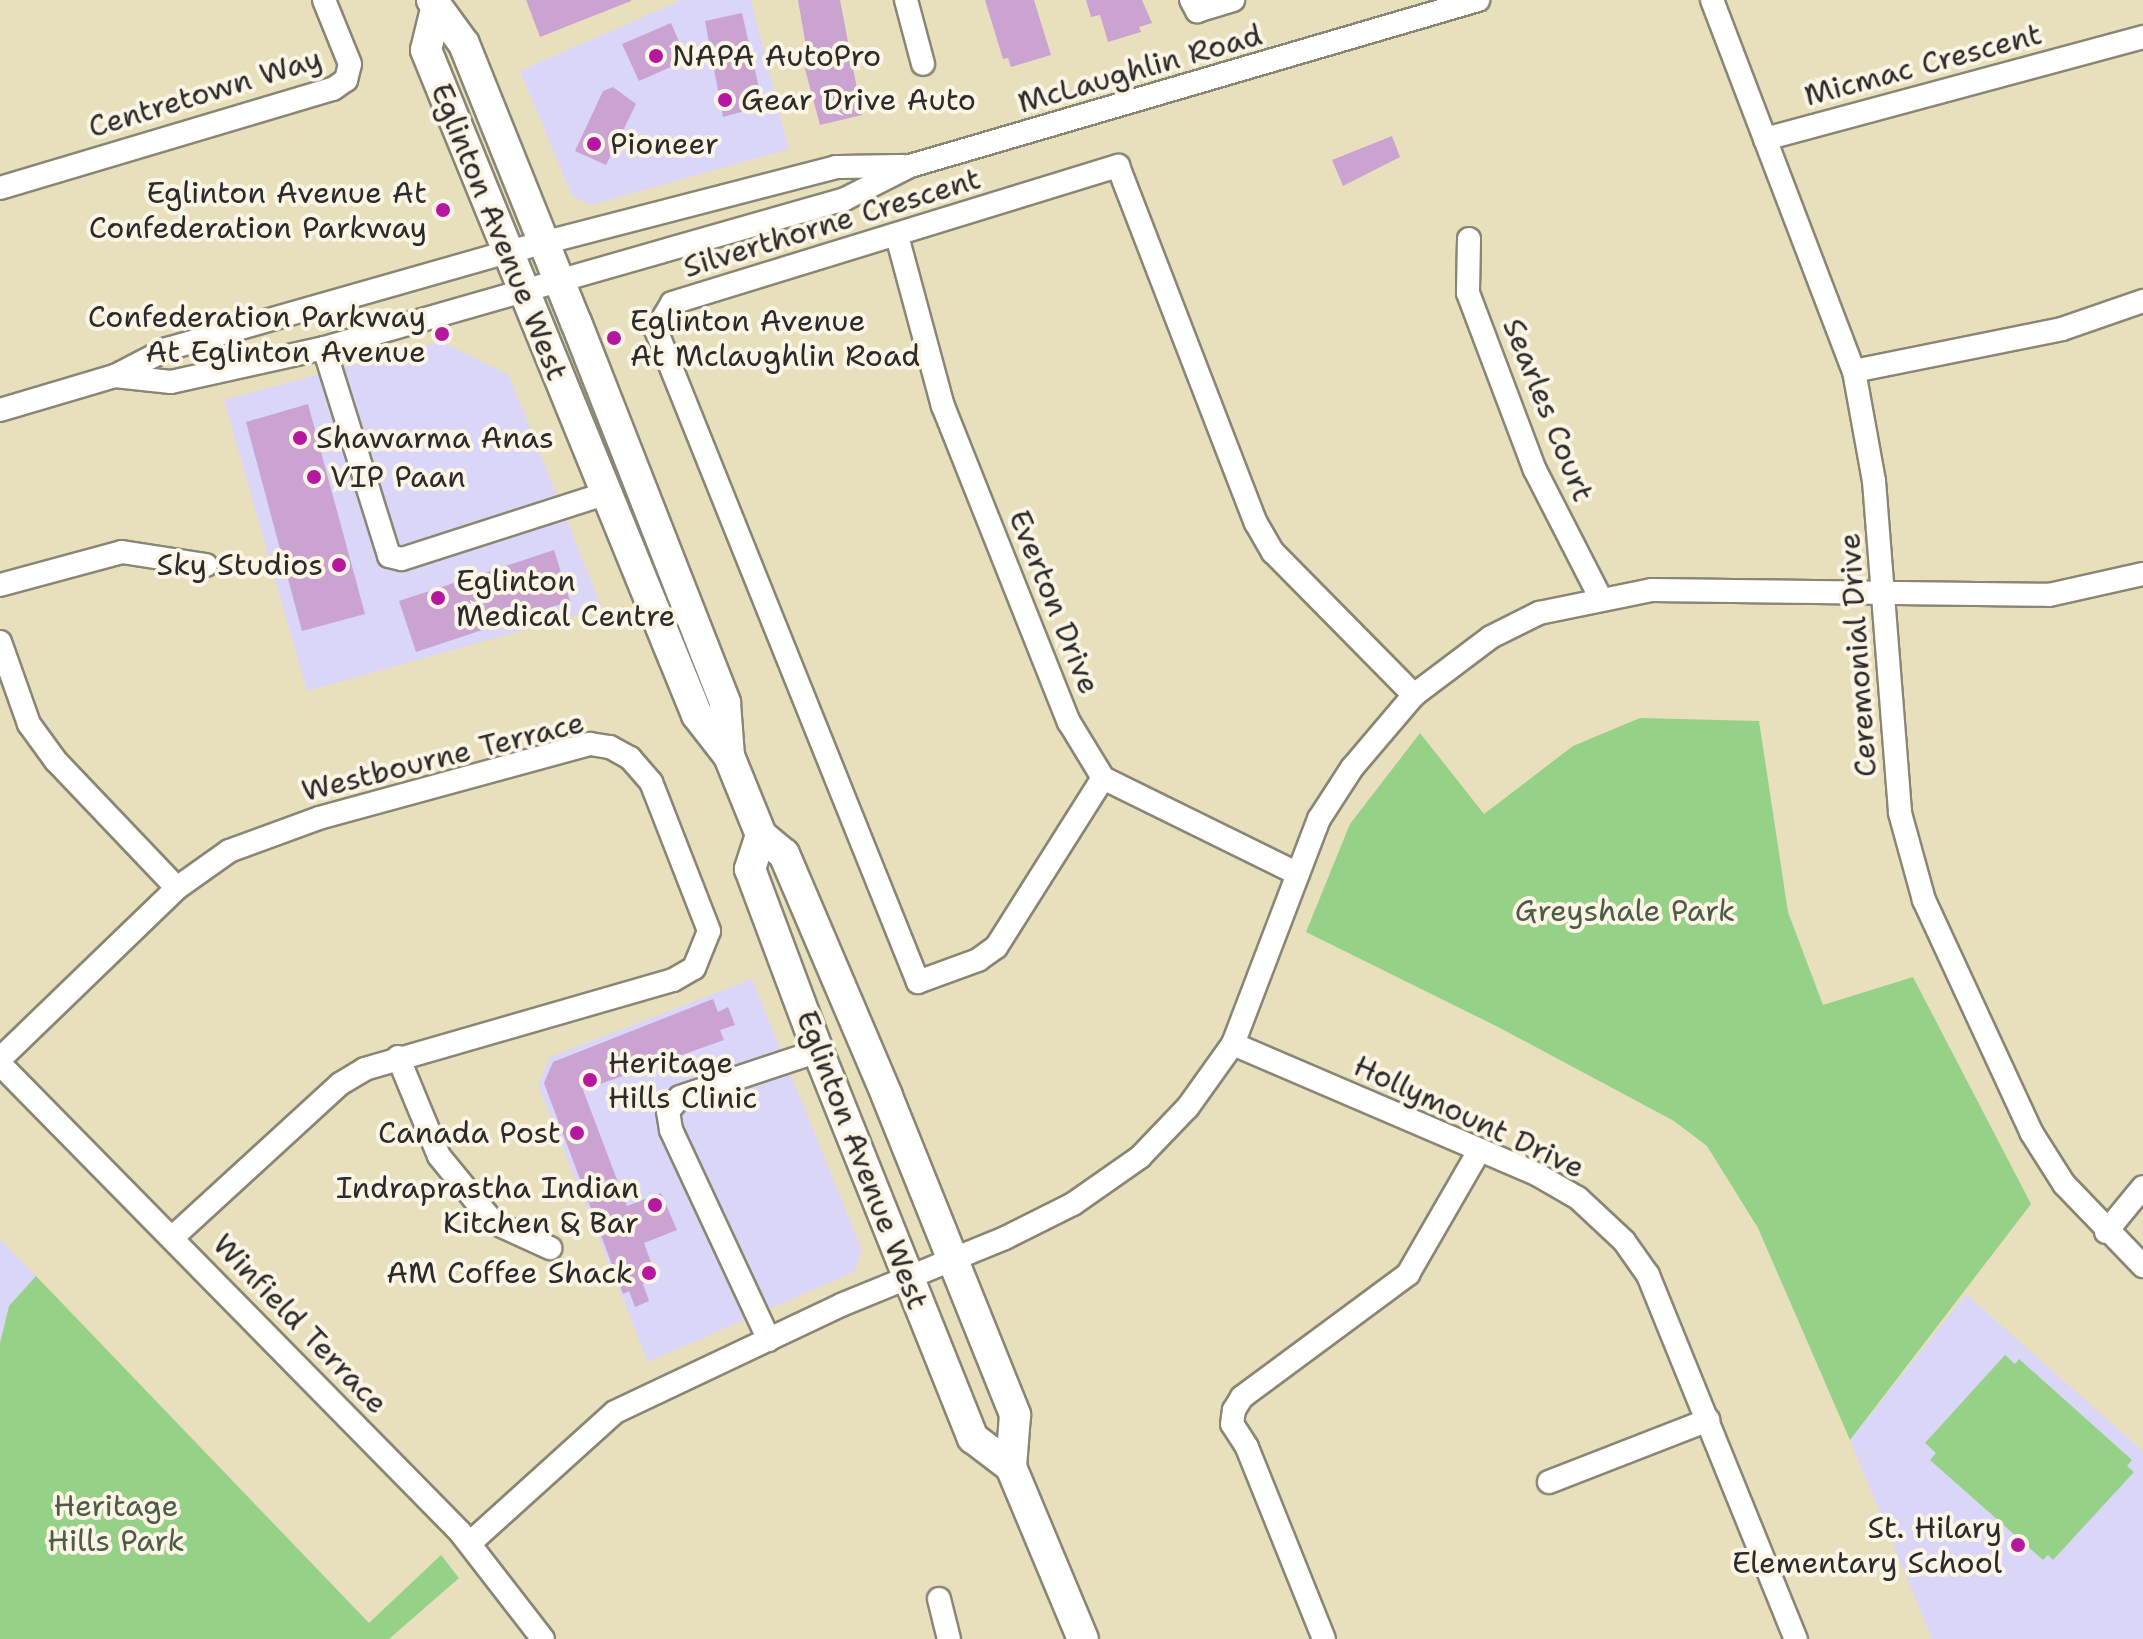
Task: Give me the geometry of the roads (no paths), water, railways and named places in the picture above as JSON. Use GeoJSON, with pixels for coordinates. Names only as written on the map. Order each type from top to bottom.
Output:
{"type":"FeatureCollection","features":[{"type":"Feature","properties":{"kind":"main road","name":"Eglinton Avenue West"},"geometry":{"type":"LineString","coordinates":[[434,5],[464,44],[545,243],[725,703],[729,756]]}},
{"type":"Feature","properties":{"kind":"main road","name":"Eglinton Avenue West"},"geometry":{"type":"LineString","coordinates":[[434,5],[426,50],[604,494],[697,715],[729,756],[761,835],[784,854],[952,1259],[1015,1415],[1011,1467],[1083,1639]]}},
{"type":"Feature","properties":{"kind":"main road","name":"Eglinton Avenue West"},"geometry":{"type":"LineString","coordinates":[[761,835],[750,869],[818,1051],[973,1438],[1011,1467]]}},
{"type":"Feature","properties":{"kind":"street","name":"Centretown Way"},"geometry":{"type":"LineString","coordinates":[[0,188],[333,89],[346,80],[350,64],[324,0]]}},
{"type":"Feature","properties":{"kind":"street"},"geometry":{"type":"LineString","coordinates":[[906,0],[923,64]]}},
{"type":"Feature","properties":{"kind":"street"},"geometry":{"type":"LineString","coordinates":[[1191,0],[1197,11],[1233,0]]}},
{"type":"Feature","properties":{"kind":"street","name":"McLaughlin Road"},"geometry":{"type":"LineString","coordinates":[[115,376],[171,382],[324,348],[845,199],[910,166],[1478,0]]}},
{"type":"Feature","properties":{"kind":"street","name":"Ceremonial Drive"},"geometry":{"type":"LineString","coordinates":[[1712,0],[1854,371],[1874,481],[1900,813],[1924,900],[2031,1132],[2064,1184],[2106,1232],[2143,1266]]}},
{"type":"Feature","properties":{"kind":"street","name":"Micmac Crescent"},"geometry":{"type":"LineString","coordinates":[[1765,139],[2143,37]]}},
{"type":"Feature","properties":{"kind":"street","name":"McLaughlin Road"},"geometry":{"type":"LineString","coordinates":[[115,376],[167,349],[508,252],[836,167],[910,166]]}},
{"type":"Feature","properties":{"kind":"street","name":"Silverthorne Crescent"},"geometry":{"type":"LineString","coordinates":[[1103,778],[996,947],[978,960],[918,982],[656,330],[672,303],[1118,166],[1262,532],[1292,577],[1414,695]]}},
{"type":"Feature","properties":{"kind":"street","name":"Everton Drive"},"geometry":{"type":"LineString","coordinates":[[897,236],[943,406],[1069,722],[1103,778]]}},
{"type":"Feature","properties":{"kind":"street","name":"Searles Court"},"geometry":{"type":"LineString","coordinates":[[1469,239],[1468,293],[1535,470],[1600,597]]}},
{"type":"Feature","properties":{"kind":"street"},"geometry":{"type":"LineString","coordinates":[[1854,371],[2062,329],[2143,301]]}},
{"type":"Feature","properties":{"kind":"street"},"geometry":{"type":"LineString","coordinates":[[324,348],[389,556],[402,559],[604,494]]}},
{"type":"Feature","properties":{"kind":"street"},"geometry":{"type":"LineString","coordinates":[[0,410],[115,376]]}},
{"type":"Feature","properties":{"kind":"street"},"geometry":{"type":"LineString","coordinates":[[0,585],[122,552],[206,565]]}},
{"type":"Feature","properties":{"kind":"street"},"geometry":{"type":"LineString","coordinates":[[470,1543],[615,1412],[1073,1204],[1118,1174],[1176,1122],[1233,1044],[1319,819],[1352,768],[1414,695],[1491,637],[1539,613],[1600,597],[1696,588],[2049,595],[2143,574]]}},
{"type":"Feature","properties":{"kind":"street"},"geometry":{"type":"LineString","coordinates":[[0,642],[29,724],[56,761],[177,888]]}},
{"type":"Feature","properties":{"kind":"street","name":"Westbourne Terrace"},"geometry":{"type":"LineString","coordinates":[[0,1062],[177,888],[229,851],[319,818],[590,744],[630,758],[651,782],[709,931],[700,960],[673,980],[398,1057],[340,1084],[173,1237]]}},
{"type":"Feature","properties":{"kind":"street"},"geometry":{"type":"LineString","coordinates":[[1103,778],[1298,874]]}},
{"type":"Feature","properties":{"kind":"street","name":"Hollymount Drive"},"geometry":{"type":"LineString","coordinates":[[1233,1044],[1479,1151],[1578,1198],[1624,1241],[1648,1275],[1796,1639]]}},
{"type":"Feature","properties":{"kind":"street"},"geometry":{"type":"LineString","coordinates":[[769,1340],[671,1130],[668,1111],[680,1097],[818,1051]]}},
{"type":"Feature","properties":{"kind":"street"},"geometry":{"type":"LineString","coordinates":[[398,1057],[439,1156],[493,1222],[550,1248]]}},
{"type":"Feature","properties":{"kind":"street","name":"Winfield Terrace"},"geometry":{"type":"LineString","coordinates":[[0,1062],[470,1543],[543,1639]]}},
{"type":"Feature","properties":{"kind":"street"},"geometry":{"type":"LineString","coordinates":[[1324,1639],[1247,1447],[1232,1424],[1234,1410],[1242,1397],[1408,1274],[1479,1151]]}},
{"type":"Feature","properties":{"kind":"street"},"geometry":{"type":"LineString","coordinates":[[2106,1232],[2143,1187]]}},
{"type":"Feature","properties":{"kind":"street"},"geometry":{"type":"LineString","coordinates":[[1549,1482],[1708,1420]]}},
{"type":"Feature","properties":{"kind":"street"},"geometry":{"type":"LineString","coordinates":[[939,1599],[949,1639]]}},
{"type":"Feature","properties":{"kind":"place","name":"NAPA AutoPro"},"geometry":{"type":"Point","coordinates":[656,56]}},
{"type":"Feature","properties":{"kind":"place","name":"Gear Drive Auto"},"geometry":{"type":"Point","coordinates":[725,100]}},
{"type":"Feature","properties":{"kind":"place","name":"Pioneer"},"geometry":{"type":"Point","coordinates":[594,144]}},
{"type":"Feature","properties":{"kind":"place","name":"Eglinton Avenue At Confederation Parkway"},"geometry":{"type":"Point","coordinates":[443,210]}},
{"type":"Feature","properties":{"kind":"place","name":"Confederation Parkway At Eglinton Avenue"},"geometry":{"type":"Point","coordinates":[442,334]}},
{"type":"Feature","properties":{"kind":"place","name":"Eglinton Avenue At Mclaughlin Road"},"geometry":{"type":"Point","coordinates":[614,338]}},
{"type":"Feature","properties":{"kind":"place","name":"Shawarma Anas"},"geometry":{"type":"Point","coordinates":[300,438]}},
{"type":"Feature","properties":{"kind":"place","name":"VIP Paan"},"geometry":{"type":"Point","coordinates":[314,477]}},
{"type":"Feature","properties":{"kind":"place","name":"Sky Studios"},"geometry":{"type":"Point","coordinates":[339,565]}},
{"type":"Feature","properties":{"kind":"place","name":"Eglinton Medical Centre"},"geometry":{"type":"Point","coordinates":[438,598]}},
{"type":"Feature","properties":{"kind":"place","name":"Heritage Hills Clinic"},"geometry":{"type":"Point","coordinates":[590,1080]}},
{"type":"Feature","properties":{"kind":"place","name":"Canada Post"},"geometry":{"type":"Point","coordinates":[577,1133]}},
{"type":"Feature","properties":{"kind":"place","name":"Indraprastha Indian Kitchen & Bar"},"geometry":{"type":"Point","coordinates":[655,1205]}},
{"type":"Feature","properties":{"kind":"place","name":"AM Coffee Shack"},"geometry":{"type":"Point","coordinates":[649,1273]}},
{"type":"Feature","properties":{"kind":"place","name":"St. Hilary Elementary School"},"geometry":{"type":"Point","coordinates":[2018,1545]}},
{"type":"Feature","properties":{"kind":"park label","name":"Greyshale Park"},"geometry":{"type":"Point","coordinates":[1625,911]}},
{"type":"Feature","properties":{"kind":"park label","name":"Heritage Hills Park"},"geometry":{"type":"Point","coordinates":[116,1523]}}]}
